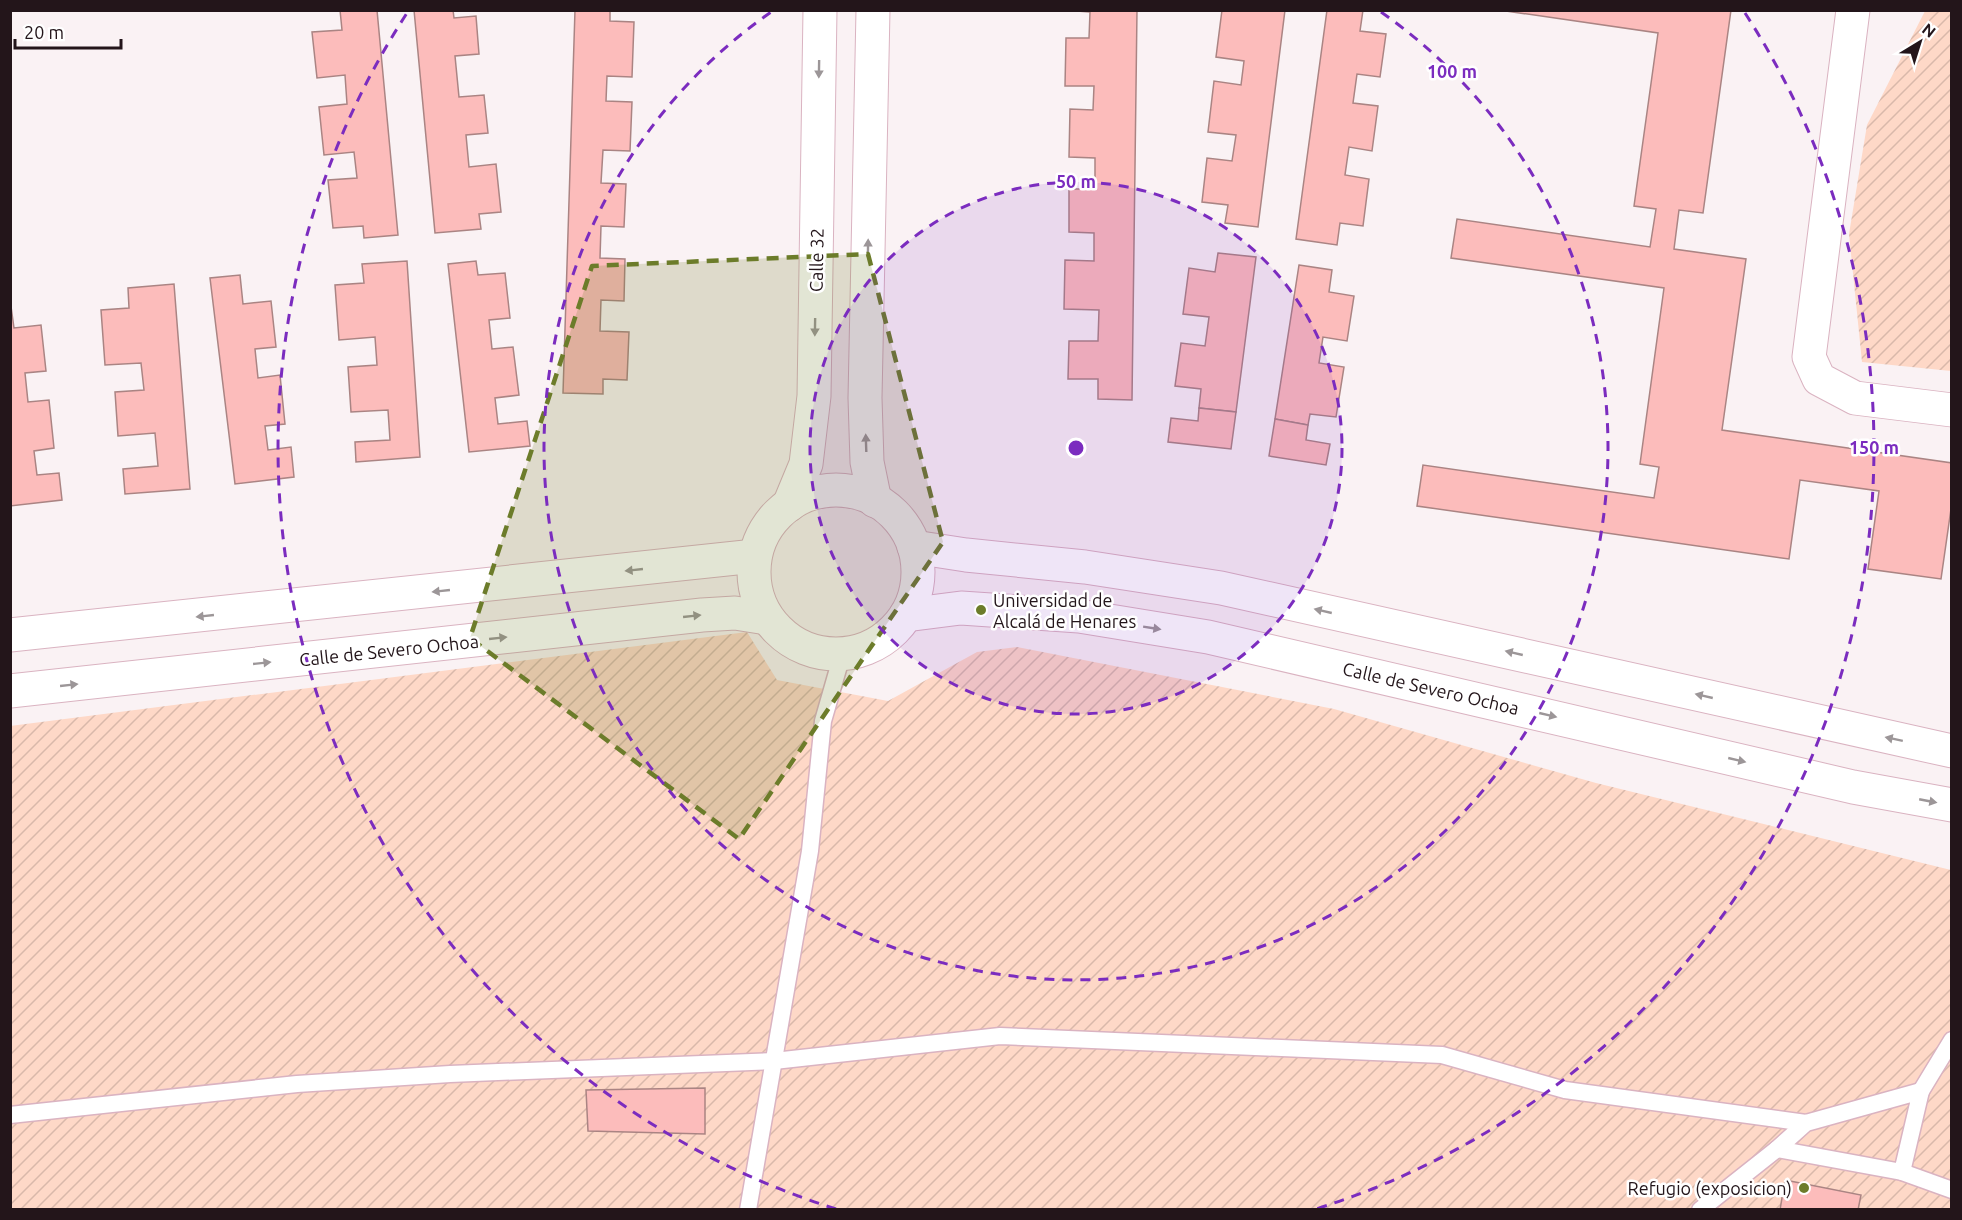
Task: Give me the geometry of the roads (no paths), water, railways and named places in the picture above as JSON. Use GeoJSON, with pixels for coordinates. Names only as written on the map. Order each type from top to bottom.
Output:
{"type":"FeatureCollection","features":[{"type":"Feature","properties":{"kind":"street","name":"Calle 32"},"geometry":{"type":"LineString","coordinates":[[789,505],[806,464],[814,396],[820,10]]}},
{"type":"Feature","properties":{"kind":"street"},"geometry":{"type":"LineString","coordinates":[[873,10],[865,398],[867,462],[875,501]]}},
{"type":"Feature","properties":{"kind":"street"},"geometry":{"type":"LineString","coordinates":[[1853,10],[1809,357],[1819,380],[1855,398],[1952,410]]}},
{"type":"Feature","properties":{"kind":"street"},"geometry":{"type":"LineString","coordinates":[[831,490],[854,492],[875,501],[898,520],[914,546],[918,570],[915,593],[906,615],[890,635],[868,648],[842,654],[817,652],[798,645],[781,634],[767,618],[758,598],[753,577],[755,556],[761,536],[773,518],[789,505],[809,495],[831,490]]}},
{"type":"Feature","properties":{"kind":"street"},"geometry":{"type":"LineString","coordinates":[[914,546],[966,555],[1085,567],[1221,588],[1952,751]]}},
{"type":"Feature","properties":{"kind":"street"},"geometry":{"type":"LineString","coordinates":[[10,636],[755,556]]}},
{"type":"Feature","properties":{"kind":"street","name":"Calle de Severo Ochoa"},"geometry":{"type":"LineString","coordinates":[[906,615],[960,608],[1079,616],[1208,637],[1842,784],[1952,805]]}},
{"type":"Feature","properties":{"kind":"street","name":"Calle de Severo Ochoa"},"geometry":{"type":"LineString","coordinates":[[10,691],[702,615],[735,613],[767,618]]}},
{"type":"Feature","properties":{"kind":"lane"},"geometry":{"type":"LineString","coordinates":[[748,1209],[810,851],[823,721],[842,654]]}},
{"type":"Feature","properties":{"kind":"lane"},"geometry":{"type":"LineString","coordinates":[[10,1115],[297,1084],[450,1074],[774,1062],[1000,1036],[1442,1055],[1565,1090],[1806,1123],[1921,1091]]}},
{"type":"Feature","properties":{"kind":"lane"},"geometry":{"type":"LineString","coordinates":[[1902,1172],[1921,1091],[1952,1040]]}},
{"type":"Feature","properties":{"kind":"lane"},"geometry":{"type":"LineString","coordinates":[[1700,1209],[1777,1149],[1806,1123]]}},
{"type":"Feature","properties":{"kind":"lane"},"geometry":{"type":"LineString","coordinates":[[1777,1149],[1902,1172],[1952,1190]]}},
{"type":"Feature","properties":{"kind":"place","name":"Universidad de Alcalá de Henares"},"geometry":{"type":"Point","coordinates":[981,610]}},
{"type":"Feature","properties":{"kind":"place","name":"Refugio (exposicion)"},"geometry":{"type":"Point","coordinates":[1804,1188]}}]}
